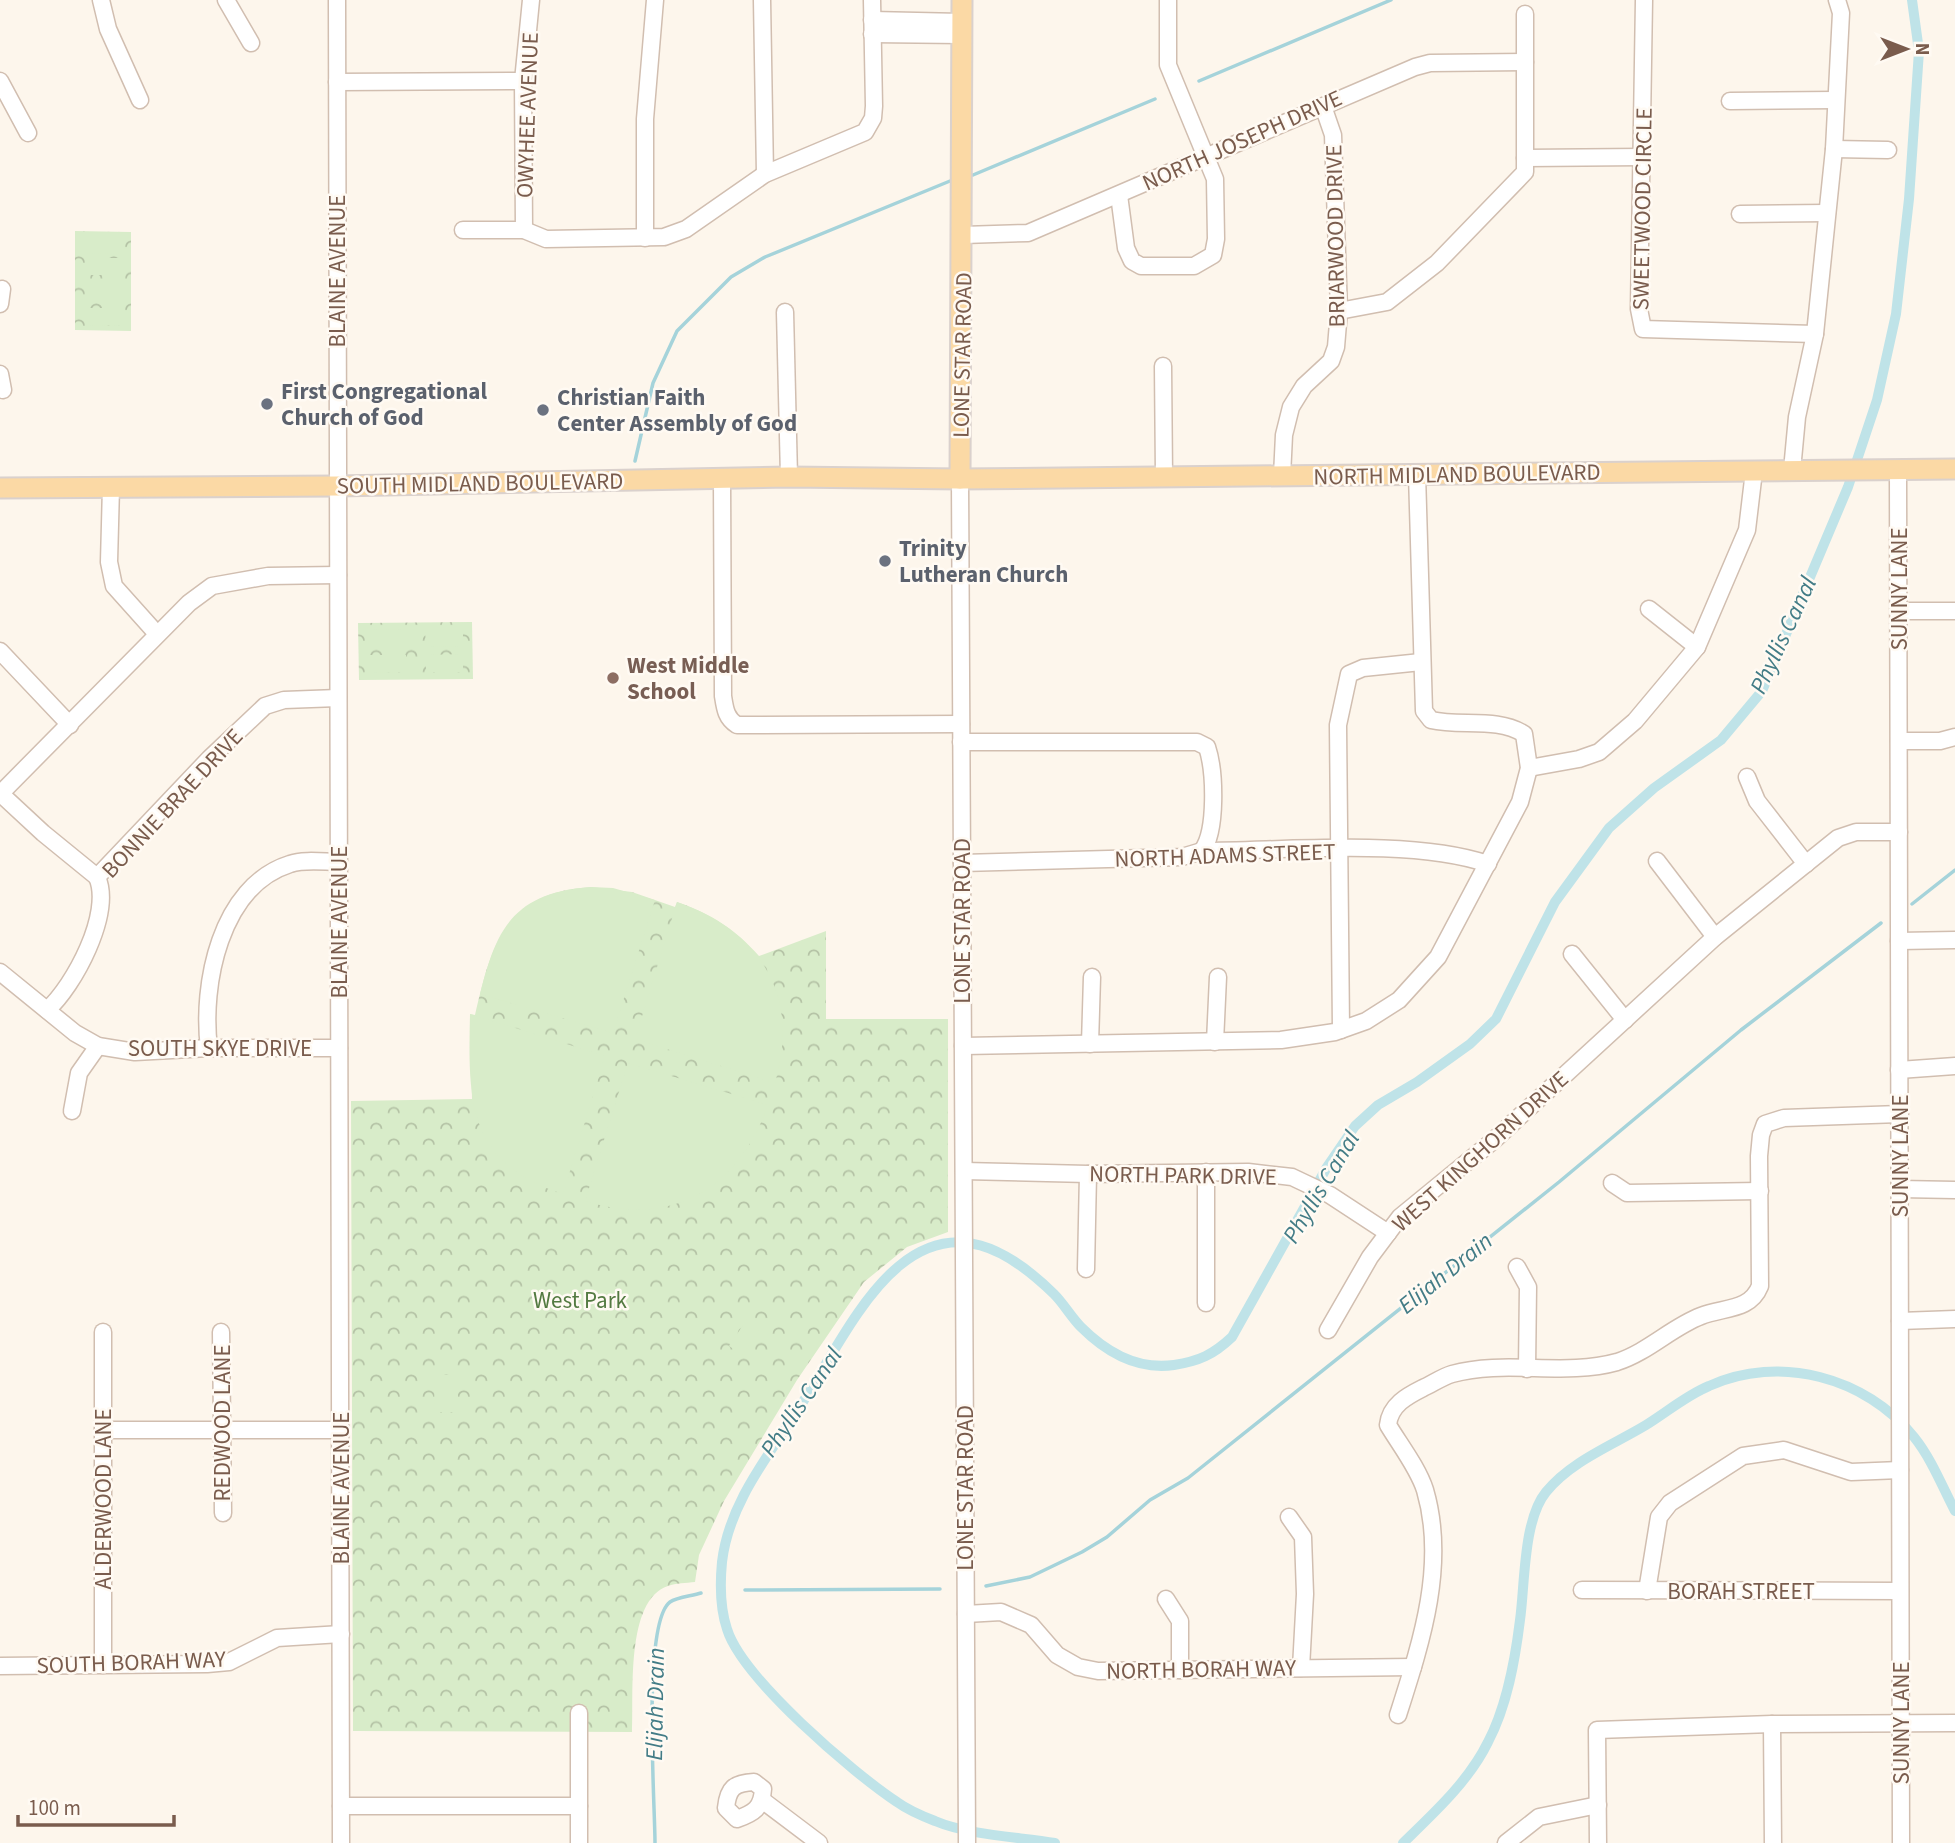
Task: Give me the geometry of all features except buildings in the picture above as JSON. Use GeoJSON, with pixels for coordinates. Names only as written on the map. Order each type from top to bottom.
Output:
{"type":"FeatureCollection","features":[{"type":"Feature","properties":{"kind":"main road","name":"LONE STAR ROAD"},"geometry":{"type":"LineString","coordinates":[[960,479],[962,0]]}},
{"type":"Feature","properties":{"kind":"main road","name":"NORTH MIDLAND BOULEVARD"},"geometry":{"type":"LineString","coordinates":[[960,479],[1955,469]]}},
{"type":"Feature","properties":{"kind":"main road","name":"SOUTH MIDLAND BOULEVARD"},"geometry":{"type":"LineString","coordinates":[[0,488],[338,486],[789,477],[960,479]]}},
{"type":"Feature","properties":{"kind":"street"},"geometry":{"type":"LineString","coordinates":[[101,0],[108,29],[141,100]]}},
{"type":"Feature","properties":{"kind":"street"},"geometry":{"type":"LineString","coordinates":[[226,0],[251,43]]}},
{"type":"Feature","properties":{"kind":"street","name":"BLAINE AVENUE"},"geometry":{"type":"LineString","coordinates":[[337,0],[341,1843]]}},
{"type":"Feature","properties":{"kind":"street","name":"OWYHEE AVENUE"},"geometry":{"type":"LineString","coordinates":[[524,230],[523,82],[531,0]]}},
{"type":"Feature","properties":{"kind":"street"},"geometry":{"type":"LineString","coordinates":[[645,238],[645,119],[654,0]]}},
{"type":"Feature","properties":{"kind":"street"},"geometry":{"type":"LineString","coordinates":[[762,0],[765,174]]}},
{"type":"Feature","properties":{"kind":"street"},"geometry":{"type":"LineString","coordinates":[[463,230],[524,230],[546,239],[664,237],[686,229],[765,174],[865,132],[873,118],[874,106],[872,0]]}},
{"type":"Feature","properties":{"kind":"street"},"geometry":{"type":"LineString","coordinates":[[1118,195],[1126,247],[1132,261],[1141,267],[1194,266],[1213,255],[1216,239],[1215,179],[1168,65],[1168,0]]}},
{"type":"Feature","properties":{"kind":"street","name":"SWEETWOOD CIRCLE"},"geometry":{"type":"LineString","coordinates":[[1644,0],[1639,309],[1643,329],[1815,334]]}},
{"type":"Feature","properties":{"kind":"street"},"geometry":{"type":"LineString","coordinates":[[1792,471],[1797,416],[1815,334],[1834,149],[1841,13],[1837,0]]}},
{"type":"Feature","properties":{"kind":"street"},"geometry":{"type":"LineString","coordinates":[[1339,311],[1387,302],[1437,263],[1525,172],[1525,13]]}},
{"type":"Feature","properties":{"kind":"street"},"geometry":{"type":"LineString","coordinates":[[872,27],[962,28]]}},
{"type":"Feature","properties":{"kind":"street","name":"NORTH JOSEPH DRIVE"},"geometry":{"type":"LineString","coordinates":[[963,235],[1028,233],[1208,158],[1415,66],[1430,63],[1525,62]]}},
{"type":"Feature","properties":{"kind":"street"},"geometry":{"type":"LineString","coordinates":[[0,81],[27,133]]}},
{"type":"Feature","properties":{"kind":"street"},"geometry":{"type":"LineString","coordinates":[[337,82],[523,82]]}},
{"type":"Feature","properties":{"kind":"street"},"geometry":{"type":"LineString","coordinates":[[1730,101],[1836,100]]}},
{"type":"Feature","properties":{"kind":"street","name":"BRIARWOOD DRIVE"},"geometry":{"type":"LineString","coordinates":[[1282,476],[1284,435],[1291,407],[1304,386],[1331,361],[1336,347],[1339,311],[1333,135],[1323,106]]}},
{"type":"Feature","properties":{"kind":"street"},"geometry":{"type":"LineString","coordinates":[[1834,149],[1888,150]]}},
{"type":"Feature","properties":{"kind":"street"},"geometry":{"type":"LineString","coordinates":[[1525,159],[1643,158]]}},
{"type":"Feature","properties":{"kind":"street"},"geometry":{"type":"LineString","coordinates":[[1740,214],[1827,213]]}},
{"type":"Feature","properties":{"kind":"street"},"geometry":{"type":"LineString","coordinates":[[785,313],[789,477]]}},
{"type":"Feature","properties":{"kind":"street"},"geometry":{"type":"LineString","coordinates":[[1163,366],[1164,477]]}},
{"type":"Feature","properties":{"kind":"street","name":"SUNNY LANE"},"geometry":{"type":"LineString","coordinates":[[1899,469],[1901,1843]]}},
{"type":"Feature","properties":{"kind":"street"},"geometry":{"type":"LineString","coordinates":[[1529,768],[1579,759],[1599,751],[1635,720],[1697,647],[1747,530],[1754,471]]}},
{"type":"Feature","properties":{"kind":"street"},"geometry":{"type":"LineString","coordinates":[[963,1046],[1281,1040],[1341,1030],[1366,1021],[1399,1000],[1438,957],[1520,802],[1529,768],[1524,734],[1513,728],[1501,724],[1450,724],[1431,720],[1424,711],[1421,695],[1417,474]]}},
{"type":"Feature","properties":{"kind":"street"},"geometry":{"type":"LineString","coordinates":[[722,479],[723,696],[726,715],[737,725],[961,724]]}},
{"type":"Feature","properties":{"kind":"street","name":"LONE STAR ROAD"},"geometry":{"type":"LineString","coordinates":[[960,479],[967,1832]]}},
{"type":"Feature","properties":{"kind":"street"},"geometry":{"type":"LineString","coordinates":[[111,486],[109,562],[114,586],[157,634]]}},
{"type":"Feature","properties":{"kind":"street"},"geometry":{"type":"LineString","coordinates":[[97,877],[0,794],[157,634],[189,603],[212,586],[268,576],[338,575]]}},
{"type":"Feature","properties":{"kind":"street"},"geometry":{"type":"LineString","coordinates":[[1649,609],[1697,647]]}},
{"type":"Feature","properties":{"kind":"street"},"geometry":{"type":"LineString","coordinates":[[1899,611],[1955,611]]}},
{"type":"Feature","properties":{"kind":"street"},"geometry":{"type":"LineString","coordinates":[[0,651],[70,725]]}},
{"type":"Feature","properties":{"kind":"street"},"geometry":{"type":"LineString","coordinates":[[1341,1030],[1338,725],[1349,674],[1363,668],[1421,662]]}},
{"type":"Feature","properties":{"kind":"street","name":"BONNIE BRAE DRIVE"},"geometry":{"type":"LineString","coordinates":[[47,1010],[70,986],[83,962],[100,908],[101,886],[97,877],[209,759],[265,706],[284,700],[338,698]]}},
{"type":"Feature","properties":{"kind":"street"},"geometry":{"type":"LineString","coordinates":[[1899,741],[1940,741],[1955,737]]}},
{"type":"Feature","properties":{"kind":"street"},"geometry":{"type":"LineString","coordinates":[[961,743],[1197,742],[1207,747],[1213,764],[1209,842],[1202,851]]}},
{"type":"Feature","properties":{"kind":"street"},"geometry":{"type":"LineString","coordinates":[[1747,777],[1757,802],[1806,864]]}},
{"type":"Feature","properties":{"kind":"street","name":"WEST KINGHORN DRIVE"},"geometry":{"type":"LineString","coordinates":[[1328,1330],[1370,1256],[1400,1217],[1494,1140],[1715,937],[1838,838],[1856,832],[1899,832]]}},
{"type":"Feature","properties":{"kind":"street","name":"NORTH ADAMS STREET"},"geometry":{"type":"LineString","coordinates":[[962,863],[1182,857],[1202,851],[1338,850],[1448,854],[1488,864]]}},
{"type":"Feature","properties":{"kind":"street"},"geometry":{"type":"LineString","coordinates":[[209,1048],[206,1022],[212,962],[225,928],[246,898],[274,871],[293,863],[339,862]]}},
{"type":"Feature","properties":{"kind":"street"},"geometry":{"type":"LineString","coordinates":[[1657,862],[1715,937]]}},
{"type":"Feature","properties":{"kind":"street"},"geometry":{"type":"LineString","coordinates":[[1899,941],[1955,940]]}},
{"type":"Feature","properties":{"kind":"street"},"geometry":{"type":"LineString","coordinates":[[1572,954],[1625,1020]]}},
{"type":"Feature","properties":{"kind":"street","name":"SOUTH SKYE DRIVE"},"geometry":{"type":"LineString","coordinates":[[0,972],[75,1033],[98,1046],[135,1052],[209,1048],[339,1048]]}},
{"type":"Feature","properties":{"kind":"street"},"geometry":{"type":"LineString","coordinates":[[1090,1044],[1092,977]]}},
{"type":"Feature","properties":{"kind":"street"},"geometry":{"type":"LineString","coordinates":[[1215,1042],[1218,977]]}},
{"type":"Feature","properties":{"kind":"street"},"geometry":{"type":"LineString","coordinates":[[72,1111],[79,1073],[98,1046]]}},
{"type":"Feature","properties":{"kind":"street"},"geometry":{"type":"LineString","coordinates":[[1899,1070],[1955,1066]]}},
{"type":"Feature","properties":{"kind":"street"},"geometry":{"type":"LineString","coordinates":[[1398,1715],[1432,1590],[1433,1532],[1424,1487],[1388,1424],[1389,1415],[1406,1396],[1452,1374],[1598,1366],[1619,1361],[1701,1316],[1745,1304],[1755,1298],[1760,1286],[1761,1135],[1765,1124],[1784,1118],[1899,1114]]}},
{"type":"Feature","properties":{"kind":"street","name":"NORTH PARK DRIVE"},"geometry":{"type":"LineString","coordinates":[[964,1171],[1088,1174],[1248,1172],[1292,1177],[1326,1193],[1388,1233]]}},
{"type":"Feature","properties":{"kind":"street"},"geometry":{"type":"LineString","coordinates":[[1206,1172],[1206,1303]]}},
{"type":"Feature","properties":{"kind":"street"},"geometry":{"type":"LineString","coordinates":[[1086,1269],[1088,1174]]}},
{"type":"Feature","properties":{"kind":"street"},"geometry":{"type":"LineString","coordinates":[[1612,1183],[1627,1193],[1760,1191]]}},
{"type":"Feature","properties":{"kind":"street"},"geometry":{"type":"LineString","coordinates":[[1900,1189],[1955,1190]]}},
{"type":"Feature","properties":{"kind":"street"},"geometry":{"type":"LineString","coordinates":[[1517,1267],[1528,1287],[1527,1368]]}},
{"type":"Feature","properties":{"kind":"street"},"geometry":{"type":"LineString","coordinates":[[1900,1321],[1955,1319]]}},
{"type":"Feature","properties":{"kind":"street","name":"ALDERWOOD LANE"},"geometry":{"type":"LineString","coordinates":[[103,1332],[103,1665]]}},
{"type":"Feature","properties":{"kind":"street","name":"REDWOOD LANE"},"geometry":{"type":"LineString","coordinates":[[221,1332],[223,1513]]}},
{"type":"Feature","properties":{"kind":"street"},"geometry":{"type":"LineString","coordinates":[[103,1430],[341,1430]]}},
{"type":"Feature","properties":{"kind":"street"},"geometry":{"type":"LineString","coordinates":[[1647,1591],[1659,1517],[1670,1503],[1743,1456],[1771,1450],[1794,1453],[1851,1472],[1900,1470]]}},
{"type":"Feature","properties":{"kind":"street"},"geometry":{"type":"LineString","coordinates":[[1289,1517],[1303,1537],[1306,1594],[1301,1668]]}},
{"type":"Feature","properties":{"kind":"street","name":"BORAH STREET"},"geometry":{"type":"LineString","coordinates":[[1582,1590],[1900,1591]]}},
{"type":"Feature","properties":{"kind":"street"},"geometry":{"type":"LineString","coordinates":[[1166,1600],[1180,1621],[1180,1670]]}},
{"type":"Feature","properties":{"kind":"street","name":"NORTH BORAH WAY"},"geometry":{"type":"LineString","coordinates":[[966,1614],[1001,1612],[1031,1625],[1057,1655],[1079,1667],[1098,1671],[1413,1667]]}},
{"type":"Feature","properties":{"kind":"street","name":"SOUTH BORAH WAY"},"geometry":{"type":"LineString","coordinates":[[0,1666],[229,1662],[277,1638],[341,1634]]}},
{"type":"Feature","properties":{"kind":"street"},"geometry":{"type":"LineString","coordinates":[[579,1713],[579,1843]]}},
{"type":"Feature","properties":{"kind":"street"},"geometry":{"type":"LineString","coordinates":[[1598,1843],[1597,1730],[1772,1724],[1955,1723]]}},
{"type":"Feature","properties":{"kind":"street"},"geometry":{"type":"LineString","coordinates":[[1772,1724],[1773,1843]]}},
{"type":"Feature","properties":{"kind":"street"},"geometry":{"type":"LineString","coordinates":[[762,1800],[820,1843]]}},
{"type":"Feature","properties":{"kind":"street"},"geometry":{"type":"LineString","coordinates":[[1506,1843],[1539,1817],[1598,1805]]}},
{"type":"Feature","properties":{"kind":"street"},"geometry":{"type":"LineString","coordinates":[[341,1806],[579,1806]]}},
{"type":"Feature","properties":{"kind":"green space"},"geometry":{"type":"Polygon","coordinates":[[[75,231],[131,232],[131,331],[75,330],[75,231]]]}},
{"type":"Feature","properties":{"kind":"green space"},"geometry":{"type":"Polygon","coordinates":[[[84,236],[122,236],[122,254],[84,253],[84,236]]]}},
{"type":"Feature","properties":{"kind":"green space"},"geometry":{"type":"Polygon","coordinates":[[[85,258],[122,258],[122,275],[85,275],[85,258]]]}},
{"type":"Feature","properties":{"kind":"green space"},"geometry":{"type":"Polygon","coordinates":[[[85,286],[122,286],[122,303],[85,303],[85,286]]]}},
{"type":"Feature","properties":{"kind":"green space"},"geometry":{"type":"Polygon","coordinates":[[[85,308],[122,308],[122,326],[85,325],[85,308]]]}},
{"type":"Feature","properties":{"kind":"green space"},"geometry":{"type":"Polygon","coordinates":[[[472,622],[473,679],[359,680],[358,623],[472,622]]]}},
{"type":"Feature","properties":{"kind":"green space"},"geometry":{"type":"Polygon","coordinates":[[[406,629],[406,647],[369,647],[369,630],[406,629]]]}},
{"type":"Feature","properties":{"kind":"green space"},"geometry":{"type":"Polygon","coordinates":[[[425,629],[463,629],[463,646],[426,647],[425,629]]]}},
{"type":"Feature","properties":{"kind":"green space"},"geometry":{"type":"Polygon","coordinates":[[[463,654],[463,672],[426,672],[426,655],[463,654]]]}},
{"type":"Feature","properties":{"kind":"green space"},"geometry":{"type":"Polygon","coordinates":[[[369,655],[406,655],[406,672],[369,673],[369,655]]]}},
{"type":"Feature","properties":{"kind":"green space","name":"West Park"},"geometry":{"type":"Polygon","coordinates":[[[591,887],[632,892],[675,907],[677,902],[690,907],[722,923],[759,956],[826,931],[826,1019],[948,1019],[948,1232],[907,1247],[864,1282],[797,1380],[724,1501],[699,1555],[695,1582],[668,1586],[654,1595],[638,1629],[633,1673],[632,1732],[353,1731],[351,1101],[472,1099],[470,1014],[475,1015],[488,964],[507,925],[521,910],[539,899],[562,891],[591,887]]]}},
{"type":"Feature","properties":{"kind":"green space"},"geometry":{"type":"Polygon","coordinates":[[[591,887],[613,888],[655,900],[613,1033],[480,994],[494,950],[514,917],[528,905],[546,896],[591,887]]]}},
{"type":"Feature","properties":{"kind":"green space"},"geometry":{"type":"Polygon","coordinates":[[[677,902],[706,914],[731,930],[751,949],[767,970],[777,995],[782,1022],[782,1051],[775,1083],[635,1039],[677,902]]]}},
{"type":"Feature","properties":{"kind":"green space"},"geometry":{"type":"Polygon","coordinates":[[[470,1014],[605,1056],[563,1194],[531,1181],[508,1165],[491,1147],[480,1125],[473,1101],[469,1046],[470,1014]]]}},
{"type":"Feature","properties":{"kind":"green space"},"geometry":{"type":"Polygon","coordinates":[[[628,1063],[768,1105],[755,1134],[739,1159],[720,1179],[698,1195],[673,1205],[646,1209],[617,1208],[585,1201],[628,1063]]]}},
{"type":"Feature","properties":{"kind":"green space"},"geometry":{"type":"Polygon","coordinates":[[[747,1319],[760,1328],[742,1355],[729,1346],[747,1319]]]}},
{"type":"Feature","properties":{"kind":"green space"},"geometry":{"type":"Polygon","coordinates":[[[435,1375],[458,1375],[458,1412],[434,1412],[435,1375]]]}},
{"type":"Feature","properties":{"kind":"waterway"},"geometry":{"type":"LineString","coordinates":[[1199,81],[1391,0]]}},
{"type":"Feature","properties":{"kind":"waterway","name":"Phyllis Canal"},"geometry":{"type":"LineString","coordinates":[[1055,1843],[963,1830],[910,1810],[854,1770],[776,1698],[737,1649],[723,1613],[722,1562],[726,1540],[742,1499],[764,1460],[871,1295],[899,1266],[920,1252],[941,1244],[961,1242],[1000,1253],[1018,1264],[1054,1294],[1091,1336],[1112,1351],[1135,1362],[1174,1365],[1212,1353],[1225,1343],[1232,1337],[1327,1167],[1355,1126],[1378,1105],[1417,1082],[1470,1044],[1496,1019],[1555,902],[1609,828],[1654,788],[1721,740],[1762,691],[1848,487],[1877,400],[1896,314],[1909,199],[1919,51],[1912,0]]}},
{"type":"Feature","properties":{"kind":"waterway"},"geometry":{"type":"LineString","coordinates":[[973,175],[1155,99]]}},
{"type":"Feature","properties":{"kind":"waterway"},"geometry":{"type":"LineString","coordinates":[[635,461],[653,383],[677,331],[731,277],[765,257],[950,181]]}},
{"type":"Feature","properties":{"kind":"waterway","name":"Elijah Drain"},"geometry":{"type":"LineString","coordinates":[[1912,904],[1955,870]]}},
{"type":"Feature","properties":{"kind":"waterway","name":"Elijah Drain"},"geometry":{"type":"LineString","coordinates":[[986,1586],[1030,1577],[1082,1552],[1107,1537],[1150,1500],[1188,1478],[1559,1182],[1741,1030],[1881,923]]}},
{"type":"Feature","properties":{"kind":"waterway","name":"Phyllis Canal"},"geometry":{"type":"LineString","coordinates":[[1403,1843],[1461,1783],[1495,1728],[1516,1651],[1526,1553],[1538,1504],[1556,1481],[1593,1454],[1709,1386],[1764,1372],[1792,1372],[1820,1377],[1846,1386],[1872,1399],[1894,1416],[1920,1445],[1955,1511]]}},
{"type":"Feature","properties":{"kind":"waterway","name":"Elijah Drain"},"geometry":{"type":"LineString","coordinates":[[745,1590],[940,1589]]}},
{"type":"Feature","properties":{"kind":"waterway","name":"Elijah Drain"},"geometry":{"type":"LineString","coordinates":[[655,1843],[652,1715],[656,1643],[661,1617],[670,1602],[701,1593]]}},
{"type":"Feature","properties":{"kind":"place","name":"First Congregational Church of God"},"geometry":{"type":"Point","coordinates":[267,404]}},
{"type":"Feature","properties":{"kind":"place","name":"Christian Faith Center Assembly of God"},"geometry":{"type":"Point","coordinates":[543,410]}},
{"type":"Feature","properties":{"kind":"place","name":"Trinity Lutheran Church"},"geometry":{"type":"Point","coordinates":[885,561]}},
{"type":"Feature","properties":{"kind":"place","name":"West Middle School"},"geometry":{"type":"Point","coordinates":[613,678]}}]}
